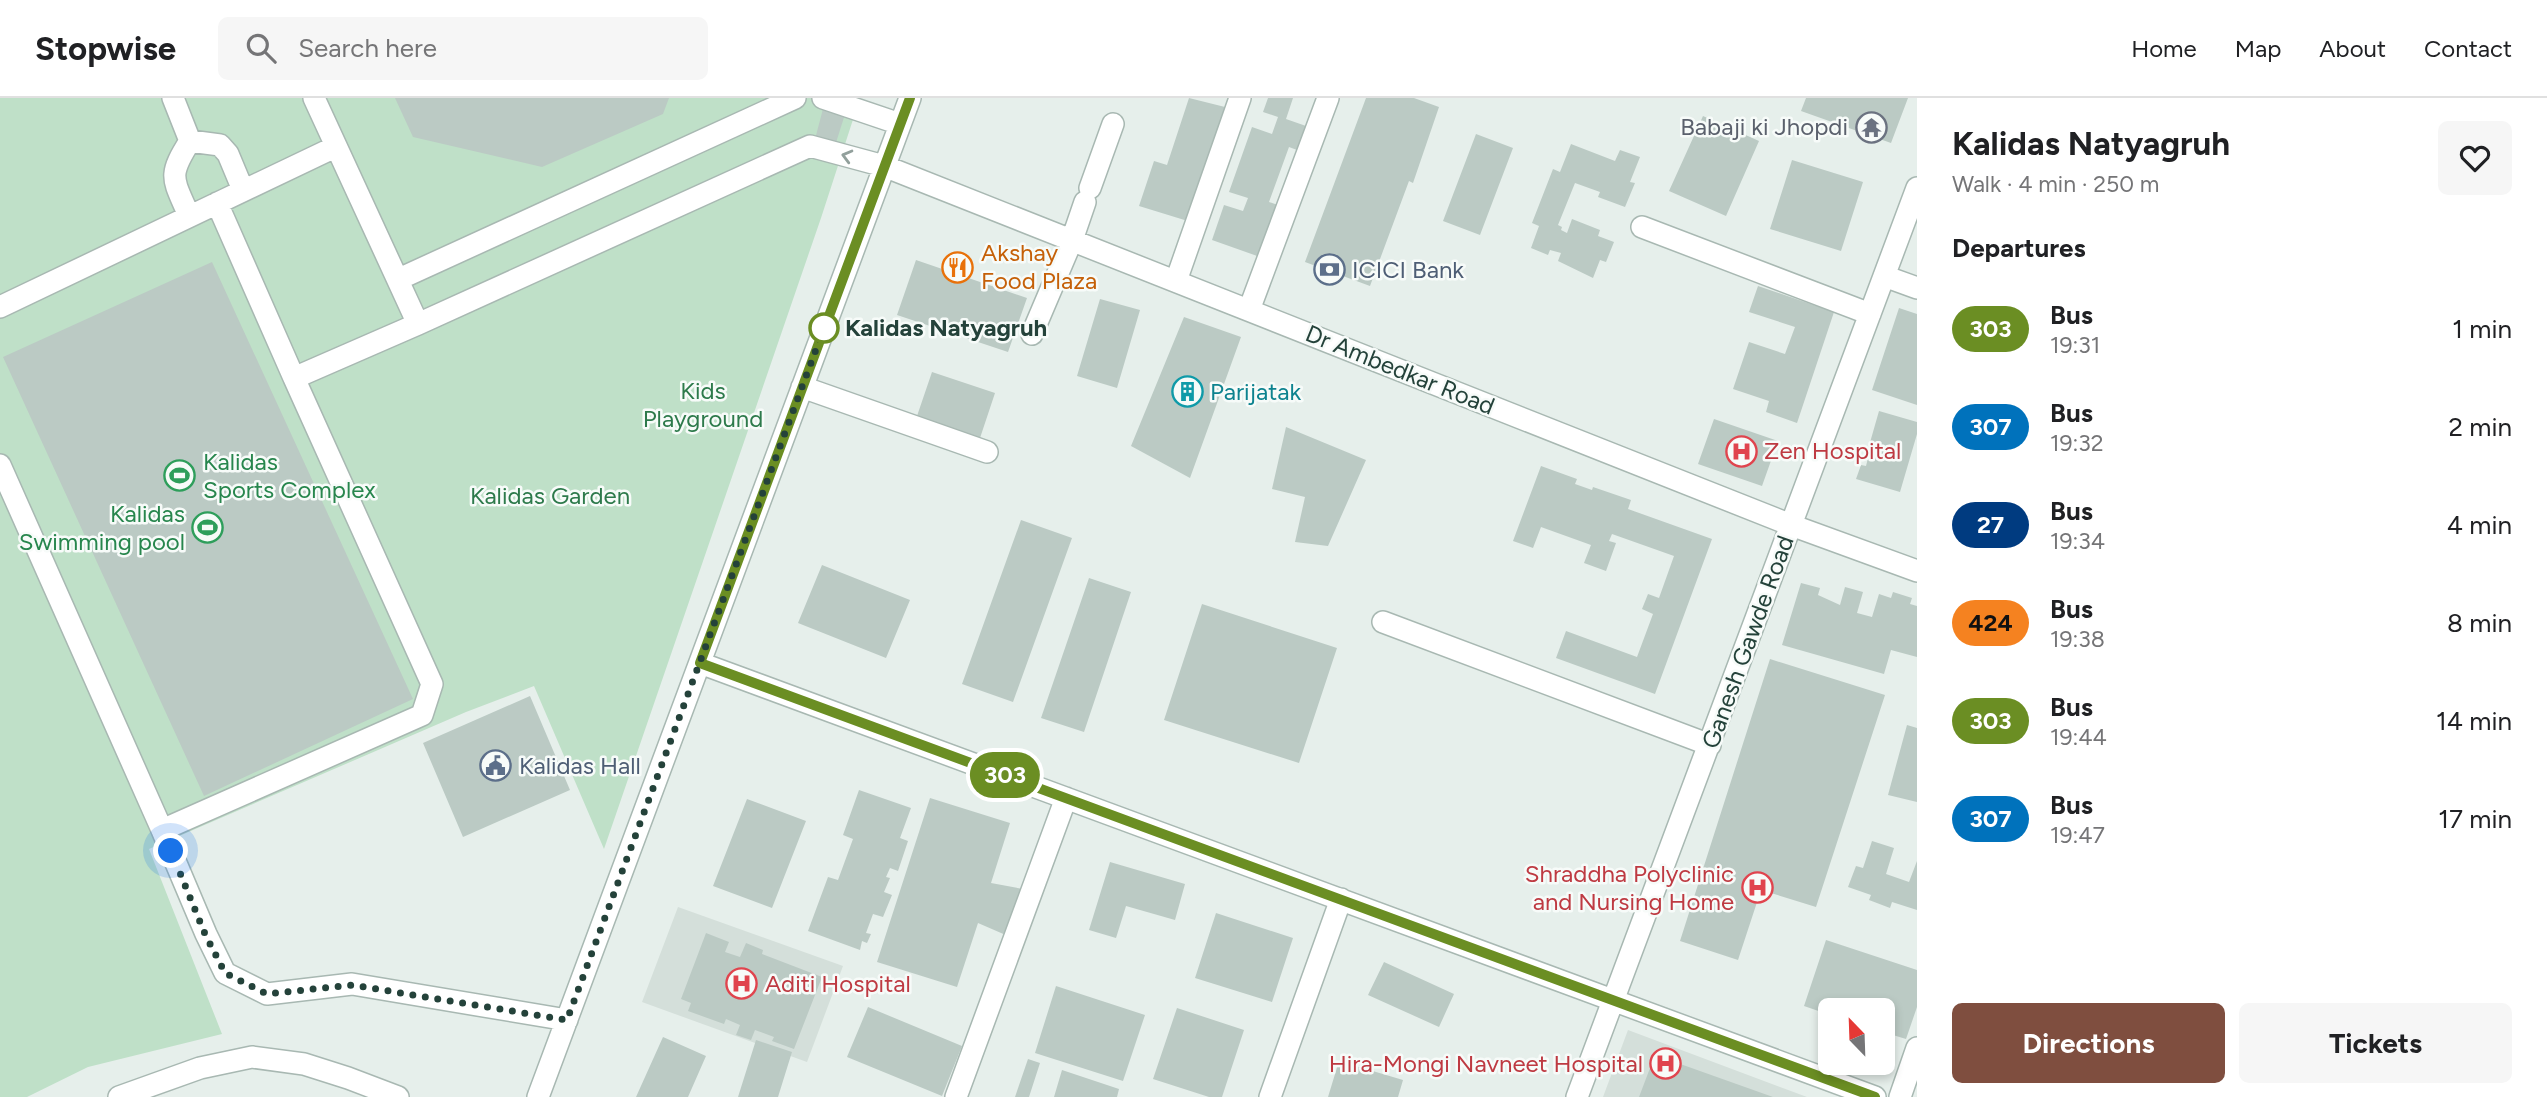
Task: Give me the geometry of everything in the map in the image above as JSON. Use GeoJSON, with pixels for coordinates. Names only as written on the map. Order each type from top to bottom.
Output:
{"type":"FeatureCollection","features":[{"type":"Feature","properties":{"kind":"street"},"geometry":{"type":"LineString","coordinates":[[173,98],[190,141]]}},
{"type":"Feature","properties":{"kind":"street"},"geometry":{"type":"LineString","coordinates":[[294,378],[418,324],[314,98]]}},
{"type":"Feature","properties":{"kind":"street"},"geometry":{"type":"LineString","coordinates":[[399,279],[795,98]]}},
{"type":"Feature","properties":{"kind":"street"},"geometry":{"type":"LineString","coordinates":[[822,98],[900,124]]}},
{"type":"Feature","properties":{"kind":"street"},"geometry":{"type":"LineString","coordinates":[[538,1097],[910,98]]}},
{"type":"Feature","properties":{"kind":"street"},"geometry":{"type":"LineString","coordinates":[[1175,281],[1240,98]]}},
{"type":"Feature","properties":{"kind":"street"},"geometry":{"type":"LineString","coordinates":[[1249,310],[1328,98]]}},
{"type":"Feature","properties":{"kind":"street"},"geometry":{"type":"LineString","coordinates":[[1032,334],[1072,240],[1113,124]]}},
{"type":"Feature","properties":{"kind":"street"},"geometry":{"type":"LineString","coordinates":[[190,141],[220,145],[228,154],[243,190]]}},
{"type":"Feature","properties":{"kind":"street"},"geometry":{"type":"LineString","coordinates":[[189,216],[173,179],[175,164],[190,141]]}},
{"type":"Feature","properties":{"kind":"street","name":"Dr Ambedkar Road"},"geometry":{"type":"LineString","coordinates":[[418,324],[810,146],[884,166],[1791,525],[1917,571]]}},
{"type":"Feature","properties":{"kind":"street"},"geometry":{"type":"LineString","coordinates":[[0,307],[335,147]]}},
{"type":"Feature","properties":{"kind":"street","name":"Ganesh Gawde Road"},"geometry":{"type":"LineString","coordinates":[[1577,1097],[1917,188]]}},
{"type":"Feature","properties":{"kind":"street"},"geometry":{"type":"LineString","coordinates":[[162,830],[422,715],[432,684],[217,203]]}},
{"type":"Feature","properties":{"kind":"street"},"geometry":{"type":"LineString","coordinates":[[1642,227],[1870,314]]}},
{"type":"Feature","properties":{"kind":"street"},"geometry":{"type":"LineString","coordinates":[[1884,276],[1917,288]]}},
{"type":"Feature","properties":{"kind":"street"},"geometry":{"type":"LineString","coordinates":[[802,387],[987,452]]}},
{"type":"Feature","properties":{"kind":"street"},"geometry":{"type":"LineString","coordinates":[[0,465],[162,830],[205,934],[225,973],[267,994],[352,985],[567,1020]]}},
{"type":"Feature","properties":{"kind":"street"},"geometry":{"type":"LineString","coordinates":[[1384,622],[1710,745]]}},
{"type":"Feature","properties":{"kind":"street"},"geometry":{"type":"LineString","coordinates":[[700,663],[1875,1097]]}},
{"type":"Feature","properties":{"kind":"street"},"geometry":{"type":"LineString","coordinates":[[956,1097],[1066,797]]}},
{"type":"Feature","properties":{"kind":"street"},"geometry":{"type":"LineString","coordinates":[[1270,1097],[1341,899]]}},
{"type":"Feature","properties":{"kind":"street"},"geometry":{"type":"LineString","coordinates":[[1900,1097],[1917,1048]]}},
{"type":"Feature","properties":{"kind":"street"},"geometry":{"type":"LineString","coordinates":[[119,1097],[200,1068],[252,1057],[304,1064],[398,1097]]}},
{"type":"Feature","properties":{"kind":"shaded area","name":"Aditi Hospital"},"geometry":{"type":"Polygon","coordinates":[[[678,907],[843,966],[807,1062],[642,1002],[678,907]]]}},
{"type":"Feature","properties":{"kind":"shaded area","name":"Hira-Mongi Navneet Hospital"},"geometry":{"type":"Polygon","coordinates":[[[1628,1030],[1807,1097],[1603,1097],[1628,1030]]]}},
{"type":"Feature","properties":{"kind":"green space","name":"Kalidas Sports Complex"},"geometry":{"type":"Polygon","coordinates":[[[0,98],[860,98],[604,849],[534,686],[466,712],[149,849],[222,1034],[88,1067],[27,1097],[0,1097],[0,98]]]}},
{"type":"Feature","properties":{"kind":"building"},"geometry":{"type":"Polygon","coordinates":[[[395,98],[669,98],[663,114],[542,167],[413,137],[395,98]]]}},
{"type":"Feature","properties":{"kind":"building"},"geometry":{"type":"Polygon","coordinates":[[[1189,98],[1225,107],[1191,222],[1139,206],[1154,161],[1167,165],[1189,98]]]}},
{"type":"Feature","properties":{"kind":"building"},"geometry":{"type":"Polygon","coordinates":[[[1268,98],[1293,98],[1286,119],[1306,126],[1297,150],[1289,147],[1269,202],[1278,205],[1260,257],[1212,240],[1224,205],[1243,211],[1248,198],[1229,192],[1252,127],[1272,134],[1278,117],[1263,112],[1268,98]]]}},
{"type":"Feature","properties":{"kind":"building"},"geometry":{"type":"Polygon","coordinates":[[[1366,98],[1414,98],[1439,107],[1413,183],[1409,181],[1370,286],[1305,262],[1366,98]]]}},
{"type":"Feature","properties":{"kind":"building","name":"Babaji ki Jhopdi"},"geometry":{"type":"Polygon","coordinates":[[[1806,98],[1908,98],[1891,143],[1801,111],[1806,98]]]}},
{"type":"Feature","properties":{"kind":"building"},"geometry":{"type":"Polygon","coordinates":[[[824,105],[846,111],[834,149],[814,143],[824,105]]]}},
{"type":"Feature","properties":{"kind":"building"},"geometry":{"type":"Polygon","coordinates":[[[1703,116],[1759,141],[1726,216],[1669,191],[1703,116]]]}},
{"type":"Feature","properties":{"kind":"building"},"geometry":{"type":"Polygon","coordinates":[[[1476,134],[1513,148],[1480,235],[1443,221],[1476,134]]]}},
{"type":"Feature","properties":{"kind":"building"},"geometry":{"type":"Polygon","coordinates":[[[1571,144],[1615,161],[1620,150],[1640,157],[1630,182],[1635,183],[1625,207],[1598,197],[1600,192],[1575,183],[1558,225],[1567,233],[1572,219],[1600,230],[1598,236],[1614,242],[1606,262],[1600,260],[1593,278],[1558,261],[1561,253],[1550,250],[1548,255],[1531,248],[1539,226],[1532,223],[1553,169],[1560,172],[1571,144]]]}},
{"type":"Feature","properties":{"kind":"building"},"geometry":{"type":"Polygon","coordinates":[[[1792,160],[1863,182],[1841,251],[1770,229],[1792,160]]]}},
{"type":"Feature","properties":{"kind":"building"},"geometry":{"type":"Polygon","coordinates":[[[916,260],[1027,298],[1008,352],[897,315],[916,260]]]}},
{"type":"Feature","properties":{"kind":"building","name":"Kalidas Swimming pool"},"geometry":{"type":"Polygon","coordinates":[[[212,262],[413,699],[204,796],[3,357],[212,262]]]}},
{"type":"Feature","properties":{"kind":"building"},"geometry":{"type":"Polygon","coordinates":[[[1758,286],[1834,312],[1797,423],[1766,412],[1769,401],[1733,389],[1749,342],[1785,354],[1795,327],[1749,312],[1758,286]]]}},
{"type":"Feature","properties":{"kind":"building"},"geometry":{"type":"Polygon","coordinates":[[[1100,299],[1140,310],[1117,388],[1077,376],[1100,299]]]}},
{"type":"Feature","properties":{"kind":"building"},"geometry":{"type":"Polygon","coordinates":[[[1899,308],[1917,314],[1917,405],[1872,390],[1899,308]]]}},
{"type":"Feature","properties":{"kind":"building","name":"Parijatak"},"geometry":{"type":"Polygon","coordinates":[[[1184,317],[1241,337],[1190,478],[1131,446],[1184,317]]]}},
{"type":"Feature","properties":{"kind":"building"},"geometry":{"type":"Polygon","coordinates":[[[932,372],[995,393],[980,438],[917,416],[932,372]]]}},
{"type":"Feature","properties":{"kind":"building"},"geometry":{"type":"Polygon","coordinates":[[[1879,411],[1917,422],[1917,434],[1900,492],[1856,479],[1861,465],[1866,466],[1879,411]]]}},
{"type":"Feature","properties":{"kind":"building"},"geometry":{"type":"Polygon","coordinates":[[[1714,419],[1778,441],[1762,486],[1698,464],[1714,419]]]}},
{"type":"Feature","properties":{"kind":"building"},"geometry":{"type":"Polygon","coordinates":[[[1286,427],[1366,460],[1328,546],[1295,542],[1305,497],[1272,489],[1286,427]]]}},
{"type":"Feature","properties":{"kind":"building"},"geometry":{"type":"Polygon","coordinates":[[[1541,466],[1577,479],[1575,484],[1631,500],[1628,509],[1712,539],[1655,694],[1556,658],[1566,631],[1637,657],[1653,614],[1642,609],[1648,594],[1659,598],[1674,556],[1612,534],[1609,541],[1616,543],[1606,571],[1584,563],[1591,545],[1541,527],[1533,548],[1513,541],[1541,466]]]}},
{"type":"Feature","properties":{"kind":"building"},"geometry":{"type":"Polygon","coordinates":[[[1021,520],[1072,538],[1013,702],[962,684],[1021,520]]]}},
{"type":"Feature","properties":{"kind":"building"},"geometry":{"type":"Polygon","coordinates":[[[822,565],[910,600],[886,658],[798,623],[822,565]]]}},
{"type":"Feature","properties":{"kind":"building"},"geometry":{"type":"Polygon","coordinates":[[[1089,578],[1131,592],[1084,732],[1041,718],[1089,578]]]}},
{"type":"Feature","properties":{"kind":"building"},"geometry":{"type":"Polygon","coordinates":[[[1801,583],[1820,588],[1818,595],[1840,605],[1845,587],[1863,592],[1857,613],[1872,617],[1879,594],[1891,598],[1893,592],[1912,598],[1910,604],[1917,606],[1917,657],[1891,650],[1884,674],[1782,645],[1801,583]]]}},
{"type":"Feature","properties":{"kind":"building"},"geometry":{"type":"Polygon","coordinates":[[[1202,604],[1337,648],[1299,763],[1164,720],[1202,604]]]}},
{"type":"Feature","properties":{"kind":"building"},"geometry":{"type":"Polygon","coordinates":[[[1770,659],[1885,695],[1816,907],[1761,890],[1738,960],[1680,941],[1770,659]]]}},
{"type":"Feature","properties":{"kind":"building","name":"Kalidas Hall"},"geometry":{"type":"Polygon","coordinates":[[[530,696],[570,790],[463,837],[423,743],[530,696]]]}},
{"type":"Feature","properties":{"kind":"building"},"geometry":{"type":"Polygon","coordinates":[[[1907,725],[1917,728],[1917,802],[1888,795],[1907,725]]]}},
{"type":"Feature","properties":{"kind":"building"},"geometry":{"type":"Polygon","coordinates":[[[859,790],[911,808],[900,838],[908,841],[898,871],[890,868],[886,877],[890,878],[884,892],[892,895],[883,917],[873,914],[866,933],[871,934],[867,943],[862,941],[860,950],[808,931],[828,877],[838,880],[853,839],[843,835],[859,790]]]}},
{"type":"Feature","properties":{"kind":"building"},"geometry":{"type":"Polygon","coordinates":[[[930,798],[1010,823],[991,883],[1023,889],[1008,936],[978,923],[957,987],[877,962],[930,798]]]}},
{"type":"Feature","properties":{"kind":"building"},"geometry":{"type":"Polygon","coordinates":[[[747,799],[806,821],[772,908],[713,886],[747,799]]]}},
{"type":"Feature","properties":{"kind":"building"},"geometry":{"type":"Polygon","coordinates":[[[1872,841],[1894,848],[1886,874],[1909,882],[1917,861],[1917,910],[1892,902],[1890,908],[1869,900],[1871,895],[1848,887],[1856,866],[1863,868],[1872,841]]]}},
{"type":"Feature","properties":{"kind":"building"},"geometry":{"type":"Polygon","coordinates":[[[1110,862],[1185,884],[1175,920],[1126,906],[1116,938],[1089,930],[1110,862]]]}},
{"type":"Feature","properties":{"kind":"building"},"geometry":{"type":"Polygon","coordinates":[[[1216,913],[1293,938],[1272,1002],[1195,978],[1216,913]]]}},
{"type":"Feature","properties":{"kind":"building"},"geometry":{"type":"Polygon","coordinates":[[[706,933],[729,942],[725,952],[740,957],[746,943],[763,950],[762,954],[822,977],[794,1049],[772,1041],[774,1037],[755,1030],[751,1040],[736,1035],[740,1025],[726,1019],[724,1024],[688,1011],[691,1003],[681,999],[706,933]]]}},
{"type":"Feature","properties":{"kind":"building"},"geometry":{"type":"Polygon","coordinates":[[[1826,940],[1917,970],[1917,1007],[1906,1039],[1895,1036],[1895,998],[1818,998],[1818,1011],[1804,1006],[1826,940]]]}},
{"type":"Feature","properties":{"kind":"building"},"geometry":{"type":"Polygon","coordinates":[[[1384,962],[1454,994],[1439,1027],[1368,995],[1384,962]]]}},
{"type":"Feature","properties":{"kind":"building"},"geometry":{"type":"Polygon","coordinates":[[[1056,986],[1145,1015],[1123,1081],[1035,1053],[1056,986]]]}},
{"type":"Feature","properties":{"kind":"building"},"geometry":{"type":"Polygon","coordinates":[[[868,1007],[962,1046],[942,1096],[847,1057],[868,1007]]]}},
{"type":"Feature","properties":{"kind":"building"},"geometry":{"type":"Polygon","coordinates":[[[1177,1008],[1244,1030],[1222,1097],[1209,1097],[1153,1079],[1177,1008]]]}},
{"type":"Feature","properties":{"kind":"building"},"geometry":{"type":"Polygon","coordinates":[[[663,1037],[706,1056],[688,1097],[636,1097],[663,1037]]]}},
{"type":"Feature","properties":{"kind":"building"},"geometry":{"type":"Polygon","coordinates":[[[756,1040],[792,1052],[778,1097],[738,1097],[756,1040]]]}},
{"type":"Feature","properties":{"kind":"building"},"geometry":{"type":"Polygon","coordinates":[[[1655,1055],[1773,1097],[1639,1097],[1655,1055]]]}},
{"type":"Feature","properties":{"kind":"building"},"geometry":{"type":"Polygon","coordinates":[[[1028,1059],[1040,1063],[1029,1097],[1015,1097],[1028,1059]]]}},
{"type":"Feature","properties":{"kind":"building"},"geometry":{"type":"Polygon","coordinates":[[[1339,1061],[1403,1080],[1398,1097],[1328,1097],[1339,1061]]]}},
{"type":"Feature","properties":{"kind":"building"},"geometry":{"type":"Polygon","coordinates":[[[1062,1070],[1119,1089],[1117,1097],[1054,1097],[1062,1070]]]}},
{"type":"Feature","properties":{"kind":"bus line","name":"303"},"geometry":{"type":"LineString","coordinates":[[910,98],[700,663],[1875,1097]]}},
{"type":"Feature","properties":{"kind":"place","name":"Babaji ki Jhopdi"},"geometry":{"type":"Point","coordinates":[1871,127]}},
{"type":"Feature","properties":{"kind":"place","name":"Akshay Food Plaza"},"geometry":{"type":"Point","coordinates":[958,267]}},
{"type":"Feature","properties":{"kind":"place","name":"ICICI Bank"},"geometry":{"type":"Point","coordinates":[1329,270]}},
{"type":"Feature","properties":{"kind":"place","name":"Kalidas Natyagruh"},"geometry":{"type":"Point","coordinates":[824,328]}},
{"type":"Feature","properties":{"kind":"place","name":"Parijatak"},"geometry":{"type":"Point","coordinates":[1187,392]}},
{"type":"Feature","properties":{"kind":"place","name":"Zen Hospital"},"geometry":{"type":"Point","coordinates":[1741,451]}},
{"type":"Feature","properties":{"kind":"place","name":"Kalidas Sports Complex"},"geometry":{"type":"Point","coordinates":[180,476]}},
{"type":"Feature","properties":{"kind":"place","name":"Kalidas Swimming pool"},"geometry":{"type":"Point","coordinates":[208,528]}},
{"type":"Feature","properties":{"kind":"place","name":"Kalidas Hall"},"geometry":{"type":"Point","coordinates":[496,766]}},
{"type":"Feature","properties":{"kind":"place","name":"Shraddha Polyclinic and Nursing Home"},"geometry":{"type":"Point","coordinates":[1757,888]}},
{"type":"Feature","properties":{"kind":"place","name":"Aditi Hospital"},"geometry":{"type":"Point","coordinates":[742,984]}},
{"type":"Feature","properties":{"kind":"place","name":"Hira-Mongi Navneet Hospital"},"geometry":{"type":"Point","coordinates":[1666,1064]}},
{"type":"Feature","properties":{"kind":"route"},"geometry":{"type":"LineString","coordinates":[[171,851],[205,934],[225,973],[267,994],[352,985],[567,1020],[828,317],[824,328]]}},
{"type":"Feature","properties":{"kind":"park label","name":"Kids Playground"},"geometry":{"type":"Point","coordinates":[703,405]}},
{"type":"Feature","properties":{"kind":"park label","name":"Kalidas Garden"},"geometry":{"type":"Point","coordinates":[550,496]}}]}
